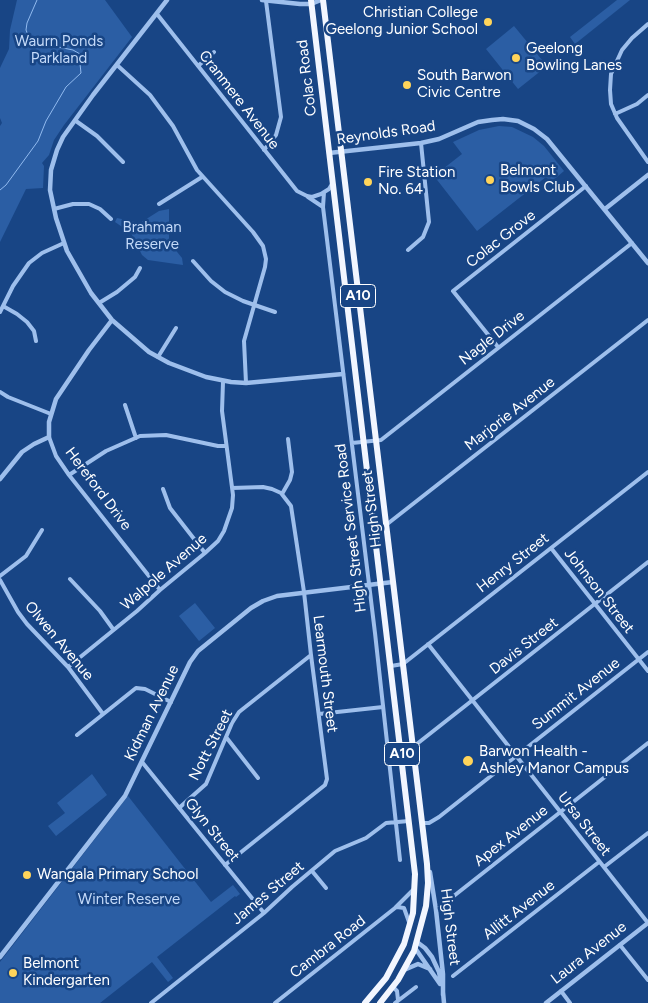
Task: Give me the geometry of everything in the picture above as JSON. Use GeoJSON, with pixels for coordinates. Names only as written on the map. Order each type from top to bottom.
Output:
{"type":"FeatureCollection","features":[{"type":"Feature","properties":{"kind":"highway","name":"Colac Road"},"geometry":{"type":"LineString","coordinates":[[316,1],[341,152]]}},
{"type":"Feature","properties":{"kind":"highway","name":"Colac Road"},"geometry":{"type":"LineString","coordinates":[[316,1],[329,153]]}},
{"type":"Feature","properties":{"kind":"highway","name":"High Street"},"geometry":{"type":"LineString","coordinates":[[341,152],[427,864],[427,899],[416,945]]}},
{"type":"Feature","properties":{"kind":"highway","name":"High Street"},"geometry":{"type":"LineString","coordinates":[[329,153],[414,854],[415,888],[407,936]]}},
{"type":"Feature","properties":{"kind":"highway"},"geometry":{"type":"LineString","coordinates":[[410,821],[422,823]]}},
{"type":"Feature","properties":{"kind":"highway"},"geometry":{"type":"LineString","coordinates":[[407,936],[416,945]]}},
{"type":"Feature","properties":{"kind":"highway","name":"A10"},"geometry":{"type":"LineString","coordinates":[[364,1003],[378,989],[391,970],[407,936]]}},
{"type":"Feature","properties":{"kind":"highway","name":"A10"},"geometry":{"type":"LineString","coordinates":[[380,1003],[404,970],[416,945]]}},
{"type":"Feature","properties":{"kind":"highway"},"geometry":{"type":"LineString","coordinates":[[378,989],[393,987]]}},
{"type":"Feature","properties":{"kind":"street"},"geometry":{"type":"LineString","coordinates":[[167,0],[93,94],[76,121],[63,137],[54,160],[50,183],[54,209],[64,243],[78,272],[98,303],[112,320],[158,357],[186,370],[223,382],[246,383],[343,374]]}},
{"type":"Feature","properties":{"kind":"street"},"geometry":{"type":"LineString","coordinates":[[264,150],[276,135],[281,116],[264,0],[316,1]]}},
{"type":"Feature","properties":{"kind":"street","name":"Cranmere Avenue"},"geometry":{"type":"LineString","coordinates":[[157,14],[292,186],[323,206]]}},
{"type":"Feature","properties":{"kind":"street"},"geometry":{"type":"LineString","coordinates":[[648,24],[622,50],[611,74],[610,90],[611,104],[615,114],[624,130],[648,162]]}},
{"type":"Feature","properties":{"kind":"street"},"geometry":{"type":"LineString","coordinates":[[198,66],[214,52]]}},
{"type":"Feature","properties":{"kind":"street"},"geometry":{"type":"LineString","coordinates":[[117,65],[141,86],[161,109],[202,176],[264,246],[265,266],[244,341],[246,383]]}},
{"type":"Feature","properties":{"kind":"street"},"geometry":{"type":"LineString","coordinates":[[615,114],[638,104],[648,95]]}},
{"type":"Feature","properties":{"kind":"street","name":"Reynolds Road"},"geometry":{"type":"LineString","coordinates":[[329,153],[421,143],[439,139],[478,122],[503,119],[518,122],[534,129],[547,139],[648,263]]}},
{"type":"Feature","properties":{"kind":"street"},"geometry":{"type":"LineString","coordinates":[[76,121],[97,136],[123,162]]}},
{"type":"Feature","properties":{"kind":"street"},"geometry":{"type":"LineString","coordinates":[[408,250],[423,237],[430,222],[421,143]]}},
{"type":"Feature","properties":{"kind":"street"},"geometry":{"type":"LineString","coordinates":[[605,209],[648,175]]}},
{"type":"Feature","properties":{"kind":"street"},"geometry":{"type":"LineString","coordinates":[[159,204],[202,176]]}},
{"type":"Feature","properties":{"kind":"street"},"geometry":{"type":"LineString","coordinates":[[307,196],[316,196],[324,192],[332,184]]}},
{"type":"Feature","properties":{"kind":"street","name":"Colac Grove"},"geometry":{"type":"LineString","coordinates":[[498,347],[453,291],[586,186]]}},
{"type":"Feature","properties":{"kind":"street","name":"High Street Service Road"},"geometry":{"type":"LineString","coordinates":[[324,192],[323,206],[400,860]]}},
{"type":"Feature","properties":{"kind":"street"},"geometry":{"type":"LineString","coordinates":[[54,209],[72,204],[89,204],[100,209],[111,219]]}},
{"type":"Feature","properties":{"kind":"street"},"geometry":{"type":"LineString","coordinates":[[0,312],[21,272],[29,263],[42,253],[64,243]]}},
{"type":"Feature","properties":{"kind":"street","name":"Nagle Drive"},"geometry":{"type":"LineString","coordinates":[[363,442],[381,440],[632,243]]}},
{"type":"Feature","properties":{"kind":"street"},"geometry":{"type":"LineString","coordinates":[[193,261],[218,287],[234,296],[275,312]]}},
{"type":"Feature","properties":{"kind":"street"},"geometry":{"type":"LineString","coordinates":[[98,303],[117,292],[135,277],[140,268]]}},
{"type":"Feature","properties":{"kind":"street"},"geometry":{"type":"LineString","coordinates":[[3,306],[27,322],[34,331],[36,341]]}},
{"type":"Feature","properties":{"kind":"street","name":"Hereford Drive"},"geometry":{"type":"LineString","coordinates":[[112,320],[73,372],[56,399],[51,414],[49,437],[56,456],[69,475],[160,590]]}},
{"type":"Feature","properties":{"kind":"street","name":"Marjorie Avenue"},"geometry":{"type":"LineString","coordinates":[[386,525],[648,320]]}},
{"type":"Feature","properties":{"kind":"street"},"geometry":{"type":"LineString","coordinates":[[158,357],[176,328]]}},
{"type":"Feature","properties":{"kind":"street","name":"Walpole Avenue"},"geometry":{"type":"LineString","coordinates":[[68,667],[113,629],[138,611],[205,553],[218,541],[229,522],[232,508],[232,488],[222,411],[223,382]]}},
{"type":"Feature","properties":{"kind":"street"},"geometry":{"type":"LineString","coordinates":[[0,392],[51,414]]}},
{"type":"Feature","properties":{"kind":"street"},"geometry":{"type":"LineString","coordinates":[[125,405],[136,438]]}},
{"type":"Feature","properties":{"kind":"street"},"geometry":{"type":"LineString","coordinates":[[69,475],[106,451],[136,438],[152,434],[226,446]]}},
{"type":"Feature","properties":{"kind":"street"},"geometry":{"type":"LineString","coordinates":[[0,479],[22,452],[49,437]]}},
{"type":"Feature","properties":{"kind":"street"},"geometry":{"type":"LineString","coordinates":[[232,488],[263,487],[282,494],[292,472],[288,439]]}},
{"type":"Feature","properties":{"kind":"street"},"geometry":{"type":"LineString","coordinates":[[352,443],[363,442]]}},
{"type":"Feature","properties":{"kind":"street","name":"Henry Street"},"geometry":{"type":"LineString","coordinates":[[391,666],[403,664],[648,472]]}},
{"type":"Feature","properties":{"kind":"street"},"geometry":{"type":"LineString","coordinates":[[163,489],[170,508],[205,553]]}},
{"type":"Feature","properties":{"kind":"street","name":"Learmouth Street"},"geometry":{"type":"LineString","coordinates":[[225,865],[325,785],[327,775],[291,506],[282,494]]}},
{"type":"Feature","properties":{"kind":"street"},"geometry":{"type":"LineString","coordinates":[[0,578],[26,556],[42,530]]}},
{"type":"Feature","properties":{"kind":"street","name":"Johnson Street"},"geometry":{"type":"LineString","coordinates":[[551,548],[648,671]]}},
{"type":"Feature","properties":{"kind":"street","name":"Davis Street"},"geometry":{"type":"LineString","coordinates":[[413,747],[648,562]]}},
{"type":"Feature","properties":{"kind":"street","name":"Olwen Avenue"},"geometry":{"type":"LineString","coordinates":[[0,578],[27,624],[68,667],[103,714]]}},
{"type":"Feature","properties":{"kind":"street"},"geometry":{"type":"LineString","coordinates":[[70,579],[100,611],[113,629]]}},
{"type":"Feature","properties":{"kind":"street","name":"Kidman Avenue"},"geometry":{"type":"LineString","coordinates":[[0,957],[124,796],[190,662],[203,646],[251,608],[277,596],[393,582]]}},
{"type":"Feature","properties":{"kind":"street","name":"Ursa Street"},"geometry":{"type":"LineString","coordinates":[[428,644],[648,923]]}},
{"type":"Feature","properties":{"kind":"street","name":"Summit Avenue"},"geometry":{"type":"LineString","coordinates":[[422,823],[431,822],[439,817],[648,652]]}},
{"type":"Feature","properties":{"kind":"street","name":"Nott Street"},"geometry":{"type":"LineString","coordinates":[[179,808],[206,784],[235,717],[239,712],[311,655]]}},
{"type":"Feature","properties":{"kind":"street"},"geometry":{"type":"LineString","coordinates":[[78,735],[136,688],[145,689],[171,702]]}},
{"type":"Feature","properties":{"kind":"street"},"geometry":{"type":"LineString","coordinates":[[319,714],[383,707]]}},
{"type":"Feature","properties":{"kind":"street"},"geometry":{"type":"LineString","coordinates":[[226,737],[258,778]]}},
{"type":"Feature","properties":{"kind":"street","name":"Apex Avenue"},"geometry":{"type":"LineString","coordinates":[[436,910],[648,743]]}},
{"type":"Feature","properties":{"kind":"street","name":"Glyn Street"},"geometry":{"type":"LineString","coordinates":[[142,762],[264,913]]}},
{"type":"Feature","properties":{"kind":"street","name":"James Street"},"geometry":{"type":"LineString","coordinates":[[151,1003],[264,913],[335,852],[366,838],[385,824],[410,821]]}},
{"type":"Feature","properties":{"kind":"street"},"geometry":{"type":"LineString","coordinates":[[604,868],[648,833]]}},
{"type":"Feature","properties":{"kind":"street","name":"Allitt Avenue"},"geometry":{"type":"LineString","coordinates":[[453,976],[599,862]]}},
{"type":"Feature","properties":{"kind":"street","name":"High Street"},"geometry":{"type":"LineString","coordinates":[[427,864],[436,910],[443,974],[443,995]]}},
{"type":"Feature","properties":{"kind":"street"},"geometry":{"type":"LineString","coordinates":[[312,871],[326,888]]}},
{"type":"Feature","properties":{"kind":"street","name":"Cambra Road"},"geometry":{"type":"LineString","coordinates":[[275,1003],[395,908],[415,888]]}},
{"type":"Feature","properties":{"kind":"street"},"geometry":{"type":"LineString","coordinates":[[395,908],[400,906],[404,908],[410,925]]}},
{"type":"Feature","properties":{"kind":"street","name":"Laura Avenue"},"geometry":{"type":"LineString","coordinates":[[546,1003],[648,923]]}},
{"type":"Feature","properties":{"kind":"street","name":"High Street"},"geometry":{"type":"LineString","coordinates":[[416,945],[442,988]]}},
{"type":"Feature","properties":{"kind":"street","name":"High Street"},"geometry":{"type":"LineString","coordinates":[[416,945],[426,949],[434,961],[440,974],[444,1003]]}},
{"type":"Feature","properties":{"kind":"street"},"geometry":{"type":"LineString","coordinates":[[620,945],[648,980]]}},
{"type":"Feature","properties":{"kind":"street"},"geometry":{"type":"LineString","coordinates":[[404,970],[418,964],[432,970]]}},
{"type":"Feature","properties":{"kind":"street"},"geometry":{"type":"LineString","coordinates":[[393,987],[397,991],[397,1002]]}},
{"type":"Feature","properties":{"kind":"street"},"geometry":{"type":"LineString","coordinates":[[397,1002],[416,987]]}},
{"type":"Feature","properties":{"kind":"street"},"geometry":{"type":"LineString","coordinates":[[561,992],[570,1003]]}},
{"type":"Feature","properties":{"kind":"green space","name":"Waurn Ponds Parkland"},"geometry":{"type":"Polygon","coordinates":[[[17,0],[105,0],[132,37],[54,140],[49,155],[42,163],[44,166],[43,188],[26,189],[0,242],[0,126],[2,123],[0,118],[0,68],[9,49],[10,30],[17,0]]]}},
{"type":"Feature","properties":{"kind":"green space"},"geometry":{"type":"Polygon","coordinates":[[[617,0],[630,0],[575,44],[570,37],[617,0]]]}},
{"type":"Feature","properties":{"kind":"green space","name":"Geelong Bowling Lanes"},"geometry":{"type":"Polygon","coordinates":[[[514,26],[547,66],[518,89],[486,49],[514,26]]]}},
{"type":"Feature","properties":{"kind":"green space","name":"Belmont Bowls Club"},"geometry":{"type":"Polygon","coordinates":[[[499,126],[512,127],[533,137],[544,146],[564,171],[551,182],[546,177],[477,231],[434,176],[462,154],[453,142],[479,130],[499,126]]]}},
{"type":"Feature","properties":{"kind":"green space","name":"Brahman Reserve"},"geometry":{"type":"Polygon","coordinates":[[[169,209],[169,242],[182,258],[183,265],[148,260],[142,255],[131,233],[115,222],[117,218],[140,223],[159,211],[169,209]]]}},
{"type":"Feature","properties":{"kind":"green space"},"geometry":{"type":"Polygon","coordinates":[[[195,603],[215,628],[199,641],[179,616],[195,603]]]}},
{"type":"Feature","properties":{"kind":"green space"},"geometry":{"type":"Polygon","coordinates":[[[92,774],[107,795],[56,836],[48,826],[65,813],[57,803],[92,774]]]}},
{"type":"Feature","properties":{"kind":"green space","name":"Winter Reserve"},"geometry":{"type":"Polygon","coordinates":[[[128,796],[211,902],[233,885],[240,894],[157,957],[173,978],[168,982],[152,962],[100,1003],[0,1003],[0,962],[128,796]]]}},
{"type":"Feature","properties":{"kind":"waterway"},"geometry":{"type":"LineString","coordinates":[[0,190],[6,185],[38,141],[46,121],[66,87],[81,73],[80,64],[83,58],[80,54],[73,50],[39,43],[28,35],[26,30],[27,23],[37,0]]}},
{"type":"Feature","properties":{"kind":"place","name":"Christian College Geelong Junior School"},"geometry":{"type":"Point","coordinates":[488,22]}},
{"type":"Feature","properties":{"kind":"place","name":"Geelong Bowling Lanes"},"geometry":{"type":"Point","coordinates":[516,58]}},
{"type":"Feature","properties":{"kind":"place","name":"South Barwon Civic Centre"},"geometry":{"type":"Point","coordinates":[407,85]}},
{"type":"Feature","properties":{"kind":"place","name":"Belmont Bowls Club"},"geometry":{"type":"Point","coordinates":[490,180]}},
{"type":"Feature","properties":{"kind":"place","name":"Fire Station No. 64"},"geometry":{"type":"Point","coordinates":[368,182]}},
{"type":"Feature","properties":{"kind":"place","name":"Barwon Health - Ashley Manor Campus"},"geometry":{"type":"Point","coordinates":[468,761]}},
{"type":"Feature","properties":{"kind":"place","name":"Wangala Primary School"},"geometry":{"type":"Point","coordinates":[27,875]}},
{"type":"Feature","properties":{"kind":"place","name":"Belmont Kindergarten"},"geometry":{"type":"Point","coordinates":[13,973]}}]}
